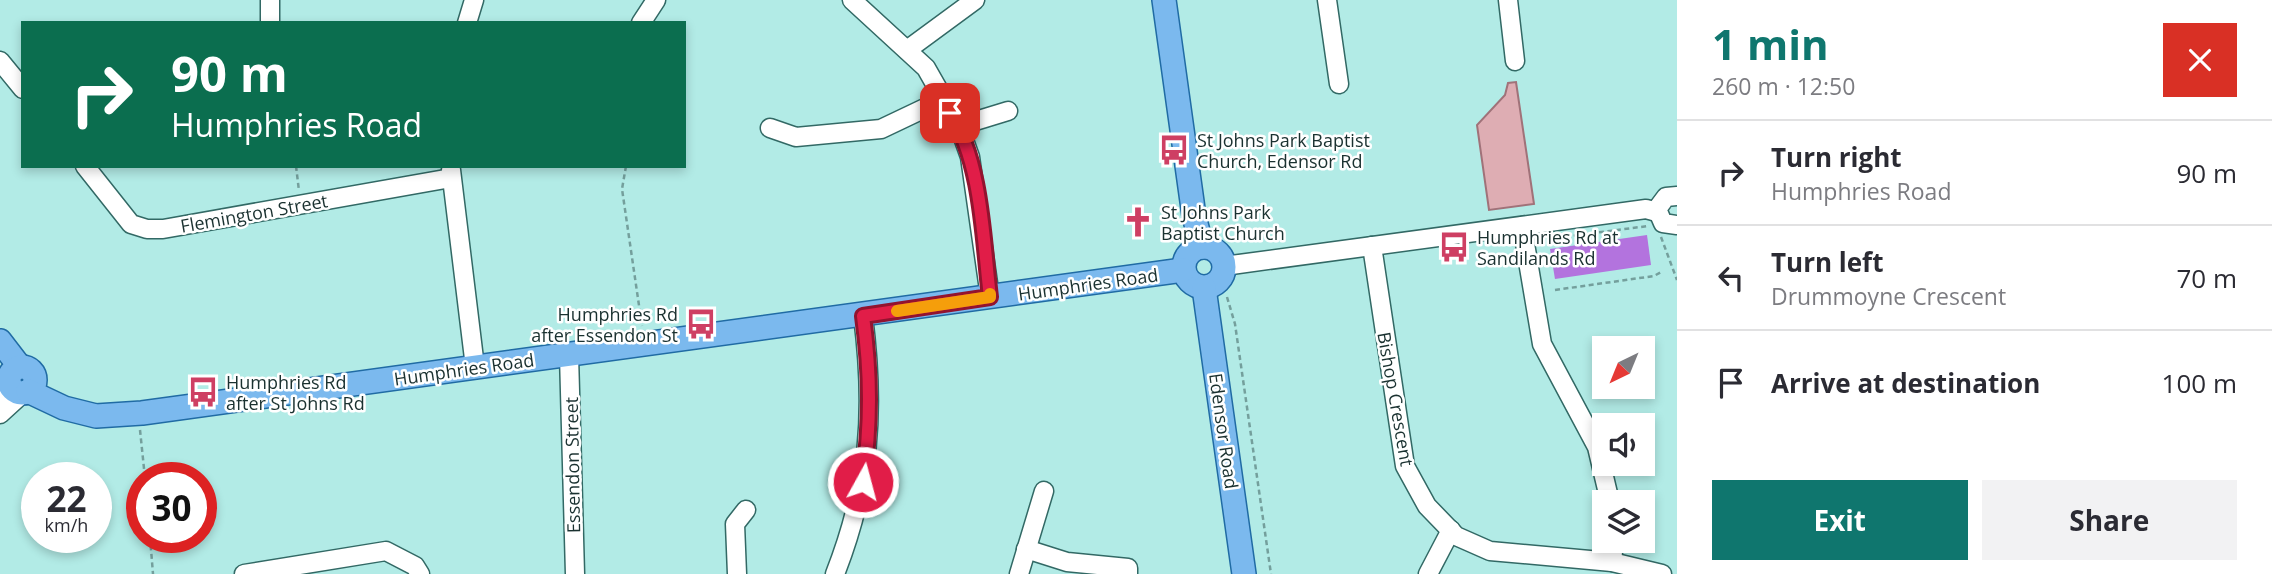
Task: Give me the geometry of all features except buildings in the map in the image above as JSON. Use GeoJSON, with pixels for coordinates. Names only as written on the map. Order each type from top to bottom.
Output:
{"type":"FeatureCollection","features":[{"type":"Feature","properties":{"kind":"main road"},"geometry":{"type":"LineString","coordinates":[[1164,0],[1194,216],[1202,247]]}},
{"type":"Feature","properties":{"kind":"main road"},"geometry":{"type":"LineString","coordinates":[[1202,247],[1219,253],[1224,266],[1217,283],[1204,288],[1191,283],[1183,270],[1190,252],[1202,247]]}},
{"type":"Feature","properties":{"kind":"main road","name":"Humphries Road"},"geometry":{"type":"LineString","coordinates":[[16,380],[65,408],[96,416],[119,412],[142,413],[1183,270]]}},
{"type":"Feature","properties":{"kind":"main road","name":"Edensor Road"},"geometry":{"type":"LineString","coordinates":[[1204,288],[1244,574]]}},
{"type":"Feature","properties":{"kind":"main road"},"geometry":{"type":"LineString","coordinates":[[0,341],[16,380]]}},
{"type":"Feature","properties":{"kind":"street"},"geometry":{"type":"LineString","coordinates":[[270,0],[270,21]]}},
{"type":"Feature","properties":{"kind":"street"},"geometry":{"type":"LineString","coordinates":[[468,21],[474,0]]}},
{"type":"Feature","properties":{"kind":"street"},"geometry":{"type":"LineString","coordinates":[[642,21],[656,0]]}},
{"type":"Feature","properties":{"kind":"street"},"geometry":{"type":"LineString","coordinates":[[852,0],[926,68],[959,126],[970,158],[990,297]]}},
{"type":"Feature","properties":{"kind":"street"},"geometry":{"type":"LineString","coordinates":[[907,50],[975,0]]}},
{"type":"Feature","properties":{"kind":"street"},"geometry":{"type":"LineString","coordinates":[[1327,0],[1339,84]]}},
{"type":"Feature","properties":{"kind":"street"},"geometry":{"type":"LineString","coordinates":[[1508,0],[1515,61]]}},
{"type":"Feature","properties":{"kind":"street"},"geometry":{"type":"LineString","coordinates":[[0,61],[21,87]]}},
{"type":"Feature","properties":{"kind":"street"},"geometry":{"type":"LineString","coordinates":[[770,128],[796,137],[881,129],[942,100]]}},
{"type":"Feature","properties":{"kind":"street"},"geometry":{"type":"LineString","coordinates":[[959,126],[1008,111]]}},
{"type":"Feature","properties":{"kind":"street","name":"Flemington Street"},"geometry":{"type":"LineString","coordinates":[[87,168],[131,223],[147,229],[163,229],[301,205],[451,172]]}},
{"type":"Feature","properties":{"kind":"street"},"geometry":{"type":"LineString","coordinates":[[451,172],[475,368]]}},
{"type":"Feature","properties":{"kind":"street"},"geometry":{"type":"LineString","coordinates":[[1666,228],[1661,200],[1677,196]]}},
{"type":"Feature","properties":{"kind":"street"},"geometry":{"type":"LineString","coordinates":[[1224,266],[1646,209],[1666,228]]}},
{"type":"Feature","properties":{"kind":"street"},"geometry":{"type":"LineString","coordinates":[[1522,226],[1542,344],[1597,447],[1607,490]]}},
{"type":"Feature","properties":{"kind":"street","name":"Bishop Crescent"},"geometry":{"type":"LineString","coordinates":[[1372,246],[1405,466],[1427,506],[1470,544],[1490,551],[1612,562],[1662,574]]}},
{"type":"Feature","properties":{"kind":"street"},"geometry":{"type":"LineString","coordinates":[[835,574],[857,513],[868,444],[870,371],[863,316]]}},
{"type":"Feature","properties":{"kind":"street","name":"Essendon Street"},"geometry":{"type":"LineString","coordinates":[[569,355],[575,574]]}},
{"type":"Feature","properties":{"kind":"street"},"geometry":{"type":"LineString","coordinates":[[0,414],[16,380]]}},
{"type":"Feature","properties":{"kind":"street"},"geometry":{"type":"LineString","coordinates":[[1018,574],[1044,491]]}},
{"type":"Feature","properties":{"kind":"street"},"geometry":{"type":"LineString","coordinates":[[737,574],[735,524],[746,510]]}},
{"type":"Feature","properties":{"kind":"street"},"geometry":{"type":"LineString","coordinates":[[1429,574],[1451,530]]}},
{"type":"Feature","properties":{"kind":"street"},"geometry":{"type":"LineString","coordinates":[[1026,549],[1068,562],[1128,568],[1128,574]]}},
{"type":"Feature","properties":{"kind":"street"},"geometry":{"type":"LineString","coordinates":[[244,574],[386,551],[415,566],[420,574]]}},
{"type":"Feature","properties":{"kind":"street"},"geometry":{"type":"LineString","coordinates":[[1612,562],[1613,553]]}},
{"type":"Feature","properties":{"kind":"path"},"geometry":{"type":"LineString","coordinates":[[296,168],[301,205]]}},
{"type":"Feature","properties":{"kind":"path"},"geometry":{"type":"LineString","coordinates":[[626,168],[622,189],[644,328]]}},
{"type":"Feature","properties":{"kind":"path"},"geometry":{"type":"LineString","coordinates":[[1537,240],[1666,228],[1677,280]]}},
{"type":"Feature","properties":{"kind":"path"},"geometry":{"type":"LineString","coordinates":[[1555,290],[1654,276],[1663,271]]}},
{"type":"Feature","properties":{"kind":"path"},"geometry":{"type":"LineString","coordinates":[[1227,297],[1236,324],[1271,574]]}},
{"type":"Feature","properties":{"kind":"path"},"geometry":{"type":"LineString","coordinates":[[141,430],[144,462]]}},
{"type":"Feature","properties":{"kind":"path"},"geometry":{"type":"LineString","coordinates":[[151,553],[153,574]]}},
{"type":"Feature","properties":{"kind":"shaded area"},"geometry":{"type":"Polygon","coordinates":[[[1647,235],[1651,265],[1555,279],[1550,249],[1647,235]]]}},
{"type":"Feature","properties":{"kind":"slow traffic"},"geometry":{"type":"LineString","coordinates":[[897,311],[990,297],[990,294]]}},
{"type":"Feature","properties":{"kind":"place","name":"St Johns Park Baptist Church, Edensor Rd"},"geometry":{"type":"Point","coordinates":[1174,150]}},
{"type":"Feature","properties":{"kind":"place","name":"St Johns Park Baptist Church"},"geometry":{"type":"Point","coordinates":[1138,222]}},
{"type":"Feature","properties":{"kind":"place","name":"Humphries Rd at Sandilands Rd"},"geometry":{"type":"Point","coordinates":[1454,247]}},
{"type":"Feature","properties":{"kind":"place","name":"Humphries Rd after Essendon St"},"geometry":{"type":"Point","coordinates":[701,324]}},
{"type":"Feature","properties":{"kind":"place","name":"Humphries Rd after St Johns Rd"},"geometry":{"type":"Point","coordinates":[203,392]}},
{"type":"Feature","properties":{"kind":"route"},"geometry":{"type":"LineString","coordinates":[[863,482],[871,410],[870,371],[863,316],[990,297],[970,158],[959,126],[950,113]]}}]}
